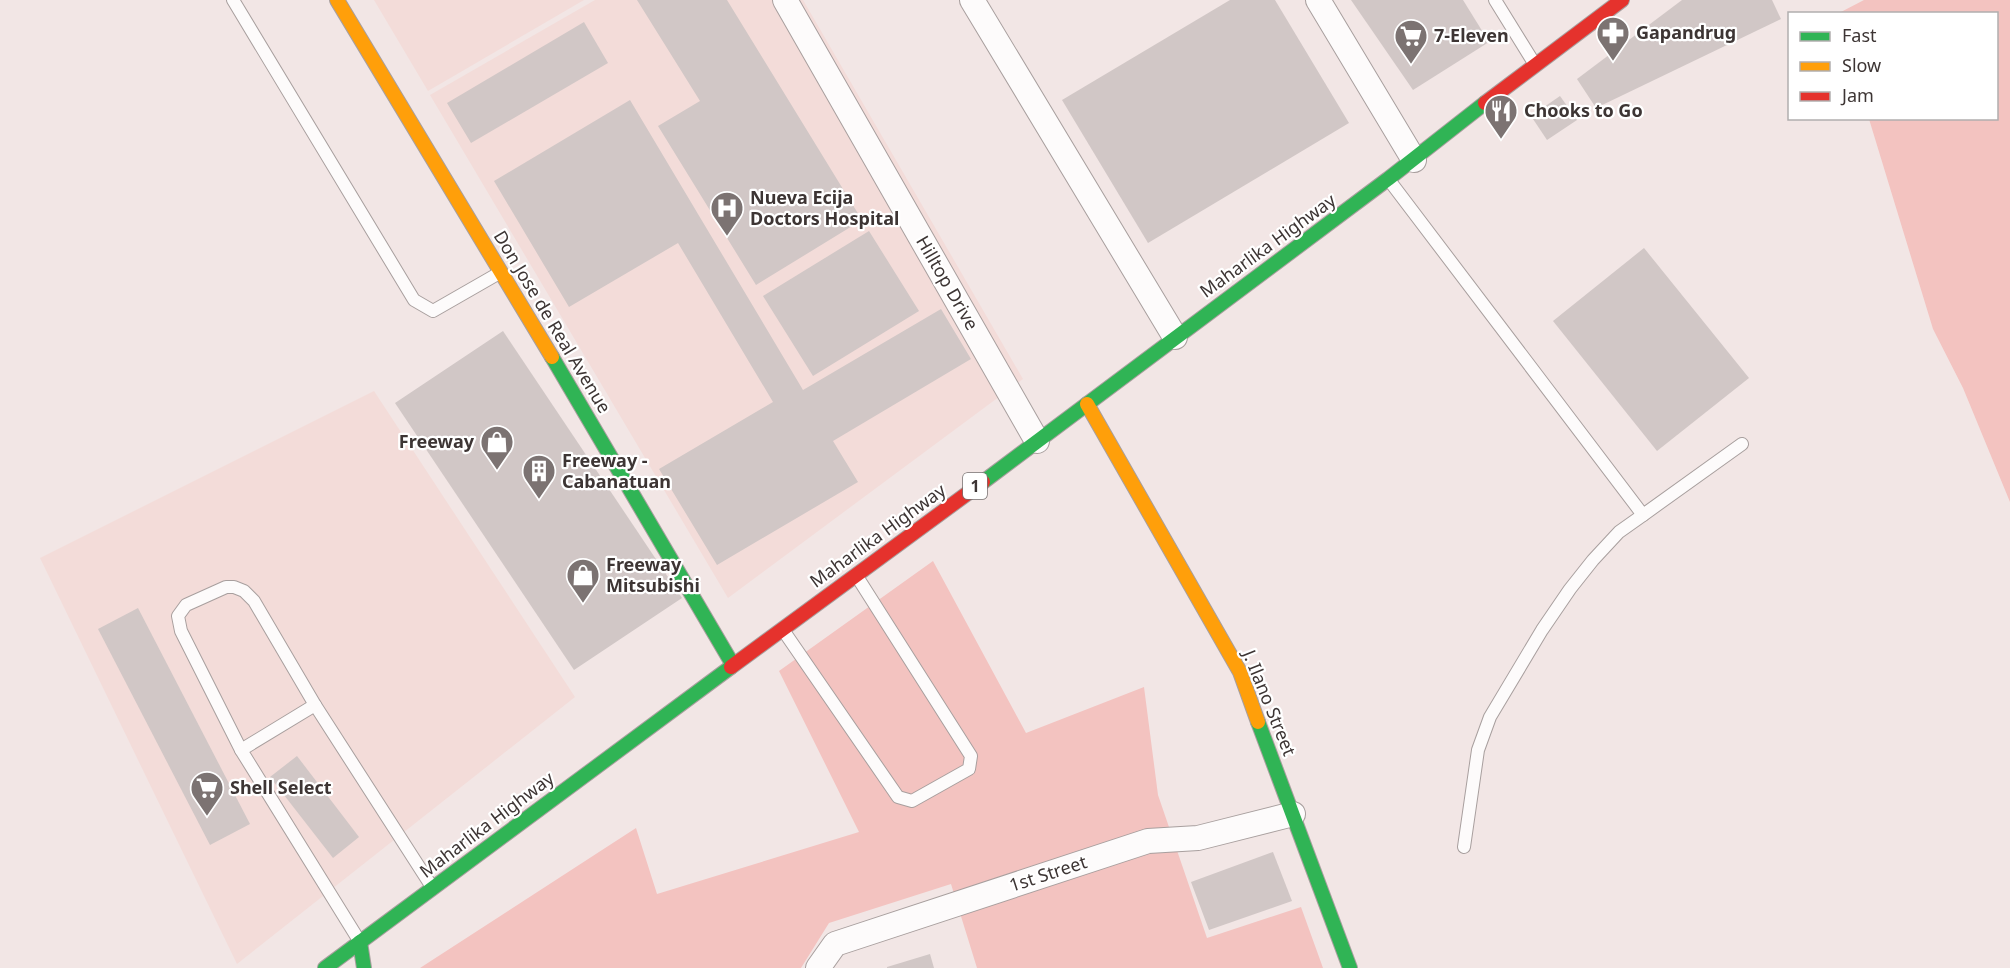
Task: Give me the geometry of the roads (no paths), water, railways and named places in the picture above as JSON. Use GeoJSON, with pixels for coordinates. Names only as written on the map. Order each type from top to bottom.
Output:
{"type":"FeatureCollection","features":[{"type":"Feature","properties":{"kind":"main road","name":"Don Jose de Real Avenue"},"geometry":{"type":"LineString","coordinates":[[337,0],[502,272],[733,665]]}},
{"type":"Feature","properties":{"kind":"main road","name":"Maharlika Highway"},"geometry":{"type":"LineString","coordinates":[[325,968],[856,574],[1064,423],[1174,337],[1414,160],[1535,64],[1622,0]]}},
{"type":"Feature","properties":{"kind":"main road","name":"J. Ilano Street"},"geometry":{"type":"LineString","coordinates":[[1087,404],[1240,672],[1350,968]]}},
{"type":"Feature","properties":{"kind":"main road"},"geometry":{"type":"LineString","coordinates":[[360,942],[364,968]]}},
{"type":"Feature","properties":{"kind":"street","name":"Hilltop Drive"},"geometry":{"type":"LineString","coordinates":[[785,0],[1037,441]]}},
{"type":"Feature","properties":{"kind":"street"},"geometry":{"type":"LineString","coordinates":[[972,0],[1174,337]]}},
{"type":"Feature","properties":{"kind":"street"},"geometry":{"type":"LineString","coordinates":[[1318,0],[1414,160]]}},
{"type":"Feature","properties":{"kind":"street","name":"1st Street"},"geometry":{"type":"LineString","coordinates":[[818,968],[835,944],[1148,841],[1198,838],[1293,814]]}},
{"type":"Feature","properties":{"kind":"lane"},"geometry":{"type":"LineString","coordinates":[[233,0],[414,300],[433,310],[502,272]]}},
{"type":"Feature","properties":{"kind":"lane"},"geometry":{"type":"LineString","coordinates":[[1495,0],[1535,64]]}},
{"type":"Feature","properties":{"kind":"lane"},"geometry":{"type":"LineString","coordinates":[[1388,179],[1642,515]]}},
{"type":"Feature","properties":{"kind":"lane"},"geometry":{"type":"LineString","coordinates":[[1464,847],[1478,750],[1490,717],[1542,630],[1570,589],[1619,532],[1742,444]]}},
{"type":"Feature","properties":{"kind":"lane"},"geometry":{"type":"LineString","coordinates":[[782,629],[898,796],[912,801],[969,769],[971,756],[856,574]]}},
{"type":"Feature","properties":{"kind":"lane"},"geometry":{"type":"LineString","coordinates":[[360,942],[241,750],[182,631],[178,616],[186,605],[226,587],[244,591],[254,601],[315,705],[432,888]]}},
{"type":"Feature","properties":{"kind":"lane"},"geometry":{"type":"LineString","coordinates":[[241,750],[315,705]]}},
{"type":"Feature","properties":{"kind":"place","name":"Gapandrug"},"geometry":{"type":"Point","coordinates":[1613,62]}},
{"type":"Feature","properties":{"kind":"place","name":"7-Eleven"},"geometry":{"type":"Point","coordinates":[1411,65]}},
{"type":"Feature","properties":{"kind":"place","name":"Chooks to Go"},"geometry":{"type":"Point","coordinates":[1501,140]}},
{"type":"Feature","properties":{"kind":"place","name":"Nueva Ecija Doctors Hospital"},"geometry":{"type":"Point","coordinates":[727,237]}},
{"type":"Feature","properties":{"kind":"place","name":"Freeway"},"geometry":{"type":"Point","coordinates":[497,471]}},
{"type":"Feature","properties":{"kind":"place","name":"Freeway - Cabanatuan"},"geometry":{"type":"Point","coordinates":[539,500]}},
{"type":"Feature","properties":{"kind":"place","name":"Freeway Mitsubishi"},"geometry":{"type":"Point","coordinates":[583,604]}},
{"type":"Feature","properties":{"kind":"place","name":"Shell Select"},"geometry":{"type":"Point","coordinates":[207,817]}}]}
